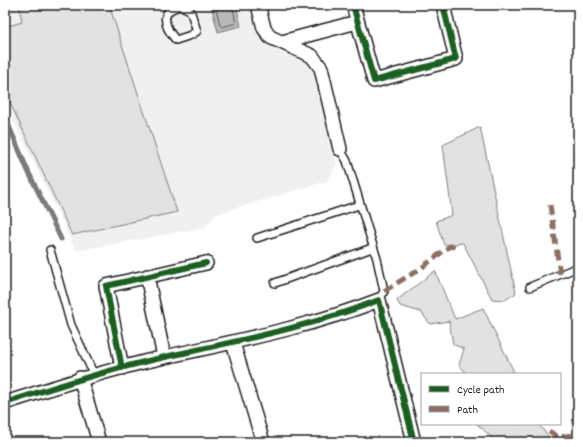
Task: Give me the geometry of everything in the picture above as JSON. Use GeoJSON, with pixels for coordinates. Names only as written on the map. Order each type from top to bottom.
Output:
{"type":"FeatureCollection","features":[{"type":"Feature","properties":{"kind":"street"},"geometry":{"type":"LineString","coordinates":[[258,5],[267,33],[270,37],[312,56],[321,68],[340,149]]}},
{"type":"Feature","properties":{"kind":"street"},"geometry":{"type":"LineString","coordinates":[[353,5],[374,81],[456,59],[442,5]]}},
{"type":"Feature","properties":{"kind":"street"},"geometry":{"type":"LineString","coordinates":[[282,42],[357,22]]}},
{"type":"Feature","properties":{"kind":"street"},"geometry":{"type":"LineString","coordinates":[[122,368],[106,286],[206,262]]}},
{"type":"Feature","properties":{"kind":"street"},"geometry":{"type":"LineString","coordinates":[[147,276],[164,357]]}},
{"type":"Feature","properties":{"kind":"street"},"geometry":{"type":"LineString","coordinates":[[5,403],[80,378],[164,357],[232,343],[332,316],[379,300],[414,442]]}},
{"type":"Feature","properties":{"kind":"street"},"geometry":{"type":"LineString","coordinates":[[232,343],[263,442]]}},
{"type":"Feature","properties":{"kind":"street"},"geometry":{"type":"LineString","coordinates":[[80,378],[99,442]]}},
{"type":"Feature","properties":{"kind":"lane"},"geometry":{"type":"LineString","coordinates":[[175,6],[182,6],[190,10],[197,31],[191,35],[176,40],[169,32],[165,20],[168,12],[175,6]]}},
{"type":"Feature","properties":{"kind":"lane"},"geometry":{"type":"LineString","coordinates":[[340,149],[347,161],[384,291],[379,300]]}},
{"type":"Feature","properties":{"kind":"lane"},"geometry":{"type":"LineString","coordinates":[[257,238],[359,205]]}},
{"type":"Feature","properties":{"kind":"lane"},"geometry":{"type":"LineString","coordinates":[[274,283],[372,248]]}},
{"type":"Feature","properties":{"kind":"lane"},"geometry":{"type":"LineString","coordinates":[[50,250],[71,325],[94,375]]}},
{"type":"Feature","properties":{"kind":"lane"},"geometry":{"type":"LineString","coordinates":[[530,287],[578,267]]}},
{"type":"Feature","properties":{"kind":"shaded area"},"geometry":{"type":"Polygon","coordinates":[[[5,5],[251,5],[261,37],[267,43],[301,57],[314,70],[337,164],[327,181],[216,214],[205,227],[76,251],[5,102],[5,5]]]}},
{"type":"Feature","properties":{"kind":"shaded area"},"geometry":{"type":"Polygon","coordinates":[[[19,5],[109,5],[177,212],[72,235],[5,92],[5,27],[22,22],[19,5]]]}},
{"type":"Feature","properties":{"kind":"shaded area"},"geometry":{"type":"Polygon","coordinates":[[[480,127],[516,293],[505,300],[492,299],[463,243],[444,245],[436,221],[452,215],[443,145],[480,127]]]}},
{"type":"Feature","properties":{"kind":"shaded area"},"geometry":{"type":"Polygon","coordinates":[[[435,271],[455,319],[483,308],[515,373],[466,373],[459,365],[464,349],[453,344],[449,321],[430,324],[421,312],[400,306],[397,300],[435,271]]]}},
{"type":"Feature","properties":{"kind":"shaded area"},"geometry":{"type":"Polygon","coordinates":[[[478,425],[540,425],[552,442],[497,442],[478,425]]]}},
{"type":"Feature","properties":{"kind":"water"},"geometry":{"type":"Polygon","coordinates":[[[211,5],[236,5],[241,26],[218,32],[211,5]]]}},
{"type":"Feature","properties":{"kind":"waterway"},"geometry":{"type":"LineString","coordinates":[[5,117],[28,171],[61,239]]}},
{"type":"Feature","properties":{"kind":"marked path"},"geometry":{"type":"LineString","coordinates":[[550,205],[560,274]]}},
{"type":"Feature","properties":{"kind":"marked path"},"geometry":{"type":"LineString","coordinates":[[384,291],[420,269],[450,246],[459,248]]}},
{"type":"Feature","properties":{"kind":"marked path"},"geometry":{"type":"LineString","coordinates":[[549,431],[558,437],[578,434]]}},
{"type":"Feature","properties":{"kind":"cycle path"},"geometry":{"type":"LineString","coordinates":[[353,5],[374,81],[456,59],[443,5]]}},
{"type":"Feature","properties":{"kind":"cycle path"},"geometry":{"type":"LineString","coordinates":[[122,368],[106,286],[206,263]]}},
{"type":"Feature","properties":{"kind":"cycle path"},"geometry":{"type":"LineString","coordinates":[[5,403],[125,367],[300,326],[353,310],[379,300],[414,442]]}}]}
